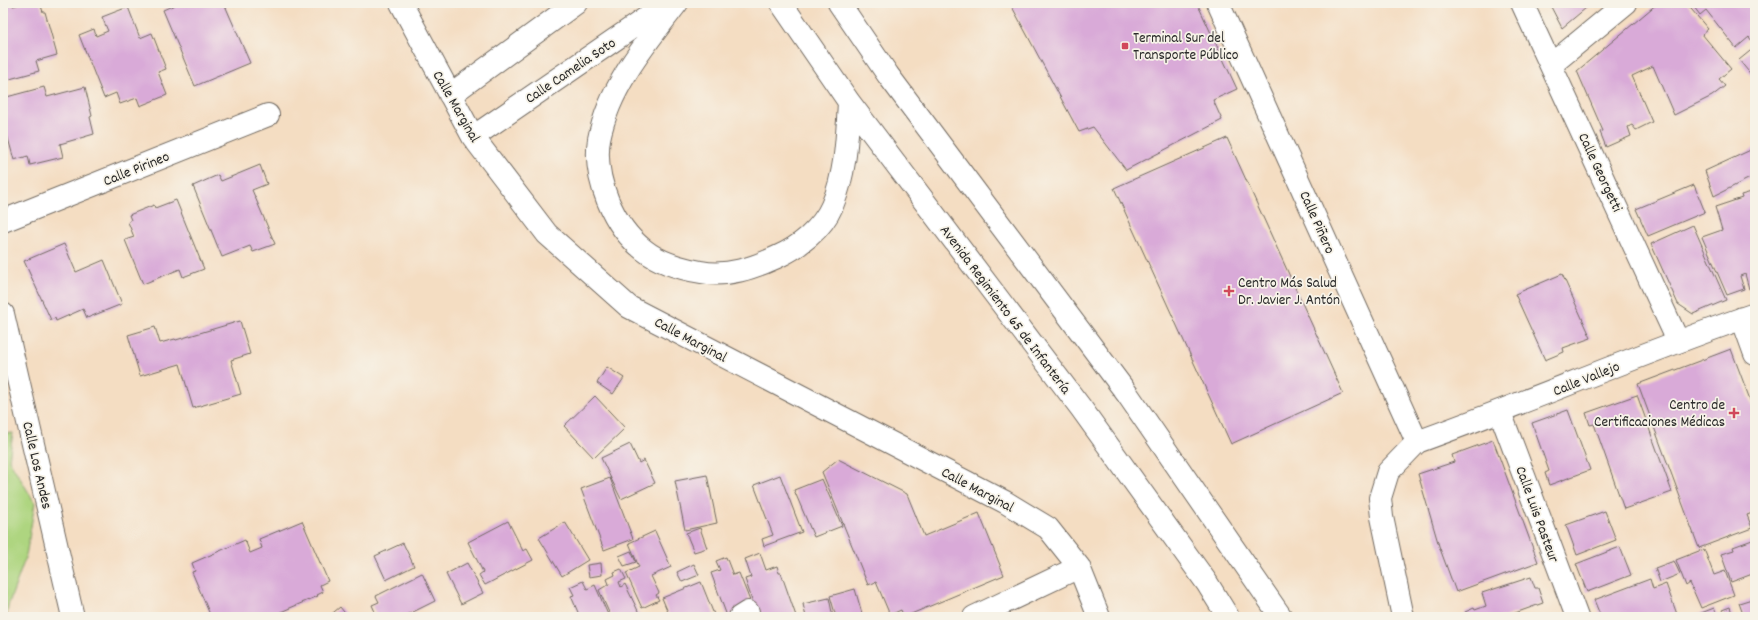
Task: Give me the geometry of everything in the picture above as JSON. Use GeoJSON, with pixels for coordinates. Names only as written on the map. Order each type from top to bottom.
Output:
{"type":"FeatureCollection","features":[{"type":"Feature","properties":{"kind":"main road","name":"Calle Marginal"},"geometry":{"type":"LineString","coordinates":[[401,3],[473,137],[547,234],[629,307],[1005,502],[1048,528],[1079,567],[1099,617]]}},
{"type":"Feature","properties":{"kind":"main road"},"geometry":{"type":"LineString","coordinates":[[450,95],[576,3]]}},
{"type":"Feature","properties":{"kind":"main road","name":"Calle Camelia Soto"},"geometry":{"type":"LineString","coordinates":[[473,137],[668,3]]}},
{"type":"Feature","properties":{"kind":"main road"},"geometry":{"type":"LineString","coordinates":[[677,3],[642,48],[617,89],[606,115],[600,139],[598,157],[600,177],[609,204],[630,236],[644,250],[662,260],[701,273],[723,273],[746,270],[784,254],[798,245],[824,219],[831,207],[846,152],[849,102]]}},
{"type":"Feature","properties":{"kind":"main road","name":"Avenida Regimiento 65 de Infantería"},"geometry":{"type":"LineString","coordinates":[[781,3],[849,102],[1081,408],[1207,583],[1228,617]]}},
{"type":"Feature","properties":{"kind":"main road"},"geometry":{"type":"LineString","coordinates":[[839,3],[888,75],[1128,395],[1281,617]]}},
{"type":"Feature","properties":{"kind":"main road","name":"Calle Piñero"},"geometry":{"type":"LineString","coordinates":[[1218,3],[1418,442]]}},
{"type":"Feature","properties":{"kind":"main road","name":"Calle Georgetti"},"geometry":{"type":"LineString","coordinates":[[1522,3],[1552,64],[1678,341]]}},
{"type":"Feature","properties":{"kind":"main road"},"geometry":{"type":"LineString","coordinates":[[1552,64],[1626,3]]}},
{"type":"Feature","properties":{"kind":"main road","name":"Calle Pirineo"},"geometry":{"type":"LineString","coordinates":[[3,221],[268,115]]}},
{"type":"Feature","properties":{"kind":"main road","name":"Calle Los Andes"},"geometry":{"type":"LineString","coordinates":[[3,314],[72,617]]}},
{"type":"Feature","properties":{"kind":"main road"},"geometry":{"type":"LineString","coordinates":[[1749,316],[1755,354]]}},
{"type":"Feature","properties":{"kind":"main road","name":"Calle Vallejo"},"geometry":{"type":"LineString","coordinates":[[1418,442],[1500,412],[1678,341],[1749,316]]}},
{"type":"Feature","properties":{"kind":"main road","name":"Calle Luis Pasteur"},"geometry":{"type":"LineString","coordinates":[[1500,412],[1577,617]]}},
{"type":"Feature","properties":{"kind":"main road"},"geometry":{"type":"LineString","coordinates":[[1403,617],[1382,517],[1380,498],[1388,472],[1418,442]]}},
{"type":"Feature","properties":{"kind":"main road"},"geometry":{"type":"LineString","coordinates":[[974,617],[1079,567]]}},
{"type":"Feature","properties":{"kind":"green space"},"geometry":{"type":"Polygon","coordinates":[[[13,433],[9,460],[35,503],[26,556],[8,606],[7,617],[3,617],[3,434],[13,433]]]}},
{"type":"Feature","properties":{"kind":"building"},"geometry":{"type":"Polygon","coordinates":[[[3,3],[12,3],[13,6],[24,3],[40,3],[43,12],[45,12],[57,55],[36,61],[39,71],[6,80],[3,71],[3,3]]]}},
{"type":"Feature","properties":{"kind":"building"},"geometry":{"type":"Polygon","coordinates":[[[179,3],[224,3],[250,63],[195,86],[163,10],[179,3]]]}},
{"type":"Feature","properties":{"kind":"building","name":"Terminal Sur del Transporte Público"},"geometry":{"type":"Polygon","coordinates":[[[1010,3],[1197,3],[1237,89],[1213,100],[1222,120],[1126,170],[1093,127],[1079,132],[1010,3]]]}},
{"type":"Feature","properties":{"kind":"building"},"geometry":{"type":"Polygon","coordinates":[[[1549,3],[1592,3],[1562,28],[1549,3]]]}},
{"type":"Feature","properties":{"kind":"building"},"geometry":{"type":"Polygon","coordinates":[[[1658,3],[1686,3],[1708,29],[1702,34],[1731,69],[1719,79],[1725,86],[1712,96],[1674,115],[1653,66],[1632,76],[1652,122],[1636,130],[1632,125],[1628,127],[1631,136],[1606,147],[1600,132],[1603,131],[1577,71],[1658,3]]]}},
{"type":"Feature","properties":{"kind":"building"},"geometry":{"type":"Polygon","coordinates":[[[1691,3],[1755,3],[1755,45],[1749,37],[1736,48],[1706,10],[1700,15],[1691,3]]]}},
{"type":"Feature","properties":{"kind":"building"},"geometry":{"type":"Polygon","coordinates":[[[128,7],[140,38],[152,33],[166,69],[158,72],[167,95],[140,106],[137,98],[120,104],[116,93],[104,98],[79,35],[94,29],[96,36],[108,31],[102,17],[128,7]]]}},
{"type":"Feature","properties":{"kind":"building"},"geometry":{"type":"Polygon","coordinates":[[[1755,47],[1755,76],[1753,77],[1739,60],[1755,47]]]}},
{"type":"Feature","properties":{"kind":"building"},"geometry":{"type":"Polygon","coordinates":[[[44,87],[47,97],[85,87],[92,116],[90,117],[94,134],[60,144],[63,157],[30,165],[28,156],[14,160],[3,120],[3,98],[44,87]]]}},
{"type":"Feature","properties":{"kind":"building","name":"Centro Más Salud Dr. Javier J. Antón"},"geometry":{"type":"Polygon","coordinates":[[[1227,138],[1343,393],[1231,444],[1114,188],[1227,138]]]}},
{"type":"Feature","properties":{"kind":"building"},"geometry":{"type":"Polygon","coordinates":[[[1755,148],[1755,179],[1753,180],[1752,177],[1714,196],[1705,171],[1755,148]]]}},
{"type":"Feature","properties":{"kind":"building"},"geometry":{"type":"Polygon","coordinates":[[[260,165],[267,184],[252,190],[275,244],[253,252],[250,246],[222,257],[193,186],[218,175],[221,181],[260,165]]]}},
{"type":"Feature","properties":{"kind":"building"},"geometry":{"type":"Polygon","coordinates":[[[1694,185],[1705,212],[1648,236],[1636,209],[1694,185]]]}},
{"type":"Feature","properties":{"kind":"building"},"geometry":{"type":"Polygon","coordinates":[[[1755,191],[1755,287],[1749,289],[1745,274],[1740,276],[1744,289],[1727,295],[1702,237],[1722,230],[1715,207],[1742,198],[1741,195],[1755,191]]]}},
{"type":"Feature","properties":{"kind":"building"},"geometry":{"type":"Polygon","coordinates":[[[176,200],[204,269],[183,277],[180,269],[143,284],[125,240],[134,237],[128,222],[131,220],[129,215],[154,205],[155,208],[176,200]]]}},
{"type":"Feature","properties":{"kind":"building"},"geometry":{"type":"Polygon","coordinates":[[[1693,225],[1726,300],[1693,314],[1678,304],[1651,244],[1693,225]]]}},
{"type":"Feature","properties":{"kind":"building"},"geometry":{"type":"Polygon","coordinates":[[[64,244],[76,272],[104,260],[122,304],[87,318],[83,309],[56,321],[55,318],[51,320],[24,261],[64,244]]]}},
{"type":"Feature","properties":{"kind":"building"},"geometry":{"type":"Polygon","coordinates":[[[1562,274],[1591,338],[1563,348],[1564,352],[1545,360],[1515,294],[1562,274]]]}},
{"type":"Feature","properties":{"kind":"building"},"geometry":{"type":"Polygon","coordinates":[[[240,321],[250,354],[231,360],[241,394],[193,408],[180,364],[140,376],[128,335],[155,327],[160,343],[176,340],[240,321]]]}},
{"type":"Feature","properties":{"kind":"building"},"geometry":{"type":"Polygon","coordinates":[[[1731,349],[1755,413],[1755,512],[1747,515],[1752,528],[1699,548],[1638,384],[1731,349]]]}},
{"type":"Feature","properties":{"kind":"building"},"geometry":{"type":"Polygon","coordinates":[[[607,367],[624,378],[613,394],[597,383],[607,367]]]}},
{"type":"Feature","properties":{"kind":"building"},"geometry":{"type":"Polygon","coordinates":[[[1637,395],[1672,492],[1624,509],[1594,424],[1590,425],[1586,413],[1637,395]]]}},
{"type":"Feature","properties":{"kind":"building"},"geometry":{"type":"Polygon","coordinates":[[[595,396],[625,428],[594,458],[564,426],[595,396]]]}},
{"type":"Feature","properties":{"kind":"building"},"geometry":{"type":"Polygon","coordinates":[[[1568,410],[1590,470],[1549,485],[1545,473],[1549,471],[1532,423],[1568,410]]]}},
{"type":"Feature","properties":{"kind":"building"},"geometry":{"type":"Polygon","coordinates":[[[1493,440],[1538,562],[1456,592],[1439,546],[1418,474],[1454,462],[1452,455],[1493,440]]]}},
{"type":"Feature","properties":{"kind":"building"},"geometry":{"type":"Polygon","coordinates":[[[630,444],[639,463],[644,460],[655,483],[621,499],[601,458],[630,444]]]}},
{"type":"Feature","properties":{"kind":"building"},"geometry":{"type":"Polygon","coordinates":[[[838,459],[907,494],[924,536],[979,513],[1004,575],[904,617],[901,610],[890,615],[876,582],[868,585],[822,472],[838,459]]]}},
{"type":"Feature","properties":{"kind":"building"},"geometry":{"type":"Polygon","coordinates":[[[707,475],[717,523],[685,530],[675,481],[707,475]]]}},
{"type":"Feature","properties":{"kind":"building"},"geometry":{"type":"Polygon","coordinates":[[[780,475],[802,532],[764,546],[762,539],[773,535],[754,485],[780,475]]]}},
{"type":"Feature","properties":{"kind":"building"},"geometry":{"type":"Polygon","coordinates":[[[610,478],[633,539],[604,550],[581,489],[610,478]]]}},
{"type":"Feature","properties":{"kind":"building"},"geometry":{"type":"Polygon","coordinates":[[[822,479],[842,526],[814,537],[794,490],[822,479]]]}},
{"type":"Feature","properties":{"kind":"building"},"geometry":{"type":"Polygon","coordinates":[[[1605,511],[1616,540],[1577,555],[1566,525],[1605,511]]]}},
{"type":"Feature","properties":{"kind":"building"},"geometry":{"type":"Polygon","coordinates":[[[302,521],[328,581],[320,585],[323,592],[317,595],[318,596],[269,617],[211,617],[192,572],[195,571],[192,563],[245,540],[250,553],[262,548],[259,539],[302,521]]]}},
{"type":"Feature","properties":{"kind":"building"},"geometry":{"type":"Polygon","coordinates":[[[508,521],[523,551],[527,549],[533,560],[485,585],[479,575],[483,572],[468,542],[508,521]]]}},
{"type":"Feature","properties":{"kind":"building"},"geometry":{"type":"Polygon","coordinates":[[[565,522],[588,560],[562,576],[539,538],[565,522]]]}},
{"type":"Feature","properties":{"kind":"building"},"geometry":{"type":"Polygon","coordinates":[[[700,528],[707,548],[694,552],[686,533],[700,528]]]}},
{"type":"Feature","properties":{"kind":"building"},"geometry":{"type":"Polygon","coordinates":[[[655,531],[671,567],[651,576],[659,593],[656,595],[659,600],[642,608],[626,573],[639,567],[629,543],[655,531]]]}},
{"type":"Feature","properties":{"kind":"building"},"geometry":{"type":"Polygon","coordinates":[[[1755,539],[1755,573],[1731,582],[1721,554],[1734,550],[1733,547],[1755,539]]]}},
{"type":"Feature","properties":{"kind":"building"},"geometry":{"type":"Polygon","coordinates":[[[403,543],[414,566],[386,580],[375,556],[403,543]]]}},
{"type":"Feature","properties":{"kind":"building"},"geometry":{"type":"Polygon","coordinates":[[[1620,547],[1631,575],[1587,592],[1576,564],[1620,547]]]}},
{"type":"Feature","properties":{"kind":"building"},"geometry":{"type":"Polygon","coordinates":[[[1704,549],[1714,575],[1725,571],[1734,595],[1701,608],[1690,583],[1686,586],[1676,560],[1704,549]]]}},
{"type":"Feature","properties":{"kind":"building"},"geometry":{"type":"Polygon","coordinates":[[[631,551],[636,562],[624,566],[619,556],[631,551]]]}},
{"type":"Feature","properties":{"kind":"building"},"geometry":{"type":"Polygon","coordinates":[[[760,553],[766,570],[777,566],[779,573],[781,573],[796,616],[758,617],[745,579],[751,577],[745,559],[760,553]]]}},
{"type":"Feature","properties":{"kind":"building"},"geometry":{"type":"Polygon","coordinates":[[[726,557],[733,575],[739,573],[752,606],[727,616],[711,573],[720,570],[716,561],[726,557]]]}},
{"type":"Feature","properties":{"kind":"building"},"geometry":{"type":"Polygon","coordinates":[[[1674,561],[1680,574],[1660,582],[1655,568],[1674,561]]]}},
{"type":"Feature","properties":{"kind":"building"},"geometry":{"type":"Polygon","coordinates":[[[467,563],[483,593],[461,604],[446,574],[467,563]]]}},
{"type":"Feature","properties":{"kind":"building"},"geometry":{"type":"Polygon","coordinates":[[[601,563],[602,575],[589,577],[587,565],[601,563]]]}},
{"type":"Feature","properties":{"kind":"building"},"geometry":{"type":"Polygon","coordinates":[[[694,564],[699,575],[682,582],[677,572],[694,564]]]}},
{"type":"Feature","properties":{"kind":"building"},"geometry":{"type":"Polygon","coordinates":[[[621,569],[626,579],[619,582],[621,587],[625,584],[640,615],[636,617],[611,617],[599,590],[609,584],[607,579],[615,575],[614,572],[621,569]]]}},
{"type":"Feature","properties":{"kind":"building"},"geometry":{"type":"Polygon","coordinates":[[[422,573],[435,601],[403,617],[375,617],[374,615],[376,614],[372,605],[379,602],[376,596],[422,573]]]}},
{"type":"Feature","properties":{"kind":"building"},"geometry":{"type":"Polygon","coordinates":[[[1531,577],[1535,588],[1538,588],[1543,603],[1504,617],[1466,617],[1465,612],[1474,608],[1475,610],[1486,606],[1482,593],[1531,577]]]}},
{"type":"Feature","properties":{"kind":"building"},"geometry":{"type":"Polygon","coordinates":[[[1650,579],[1653,589],[1666,584],[1678,617],[1601,617],[1594,600],[1650,579]]]}},
{"type":"Feature","properties":{"kind":"building"},"geometry":{"type":"Polygon","coordinates":[[[583,581],[587,589],[595,585],[609,617],[580,617],[571,596],[574,595],[570,587],[583,581]]]}},
{"type":"Feature","properties":{"kind":"building"},"geometry":{"type":"Polygon","coordinates":[[[701,582],[715,617],[670,617],[662,598],[701,582]]]}},
{"type":"Feature","properties":{"kind":"building"},"geometry":{"type":"Polygon","coordinates":[[[855,589],[863,617],[836,617],[830,596],[855,589]]]}},
{"type":"Feature","properties":{"kind":"building"},"geometry":{"type":"Polygon","coordinates":[[[829,598],[833,617],[806,617],[803,604],[829,598]]]}},
{"type":"Feature","properties":{"kind":"building"},"geometry":{"type":"Polygon","coordinates":[[[1755,598],[1755,617],[1744,617],[1739,603],[1755,598]]]}},
{"type":"Feature","properties":{"kind":"building"},"geometry":{"type":"Polygon","coordinates":[[[340,607],[348,617],[328,617],[340,607]]]}},
{"type":"Feature","properties":{"kind":"building"},"geometry":{"type":"Polygon","coordinates":[[[1730,607],[1733,617],[1725,617],[1722,610],[1730,607]]]}},
{"type":"Feature","properties":{"kind":"building"},"geometry":{"type":"Polygon","coordinates":[[[1714,608],[1718,617],[1691,617],[1714,608]]]}},
{"type":"Feature","properties":{"kind":"place","name":"Terminal Sur del Transporte Público"},"geometry":{"type":"Point","coordinates":[1125,46]}},
{"type":"Feature","properties":{"kind":"place","name":"Centro Más Salud Dr. Javier J. Antón"},"geometry":{"type":"Point","coordinates":[1229,291]}},
{"type":"Feature","properties":{"kind":"place","name":"Centro de Certificaciones Médicas"},"geometry":{"type":"Point","coordinates":[1734,413]}}]}
